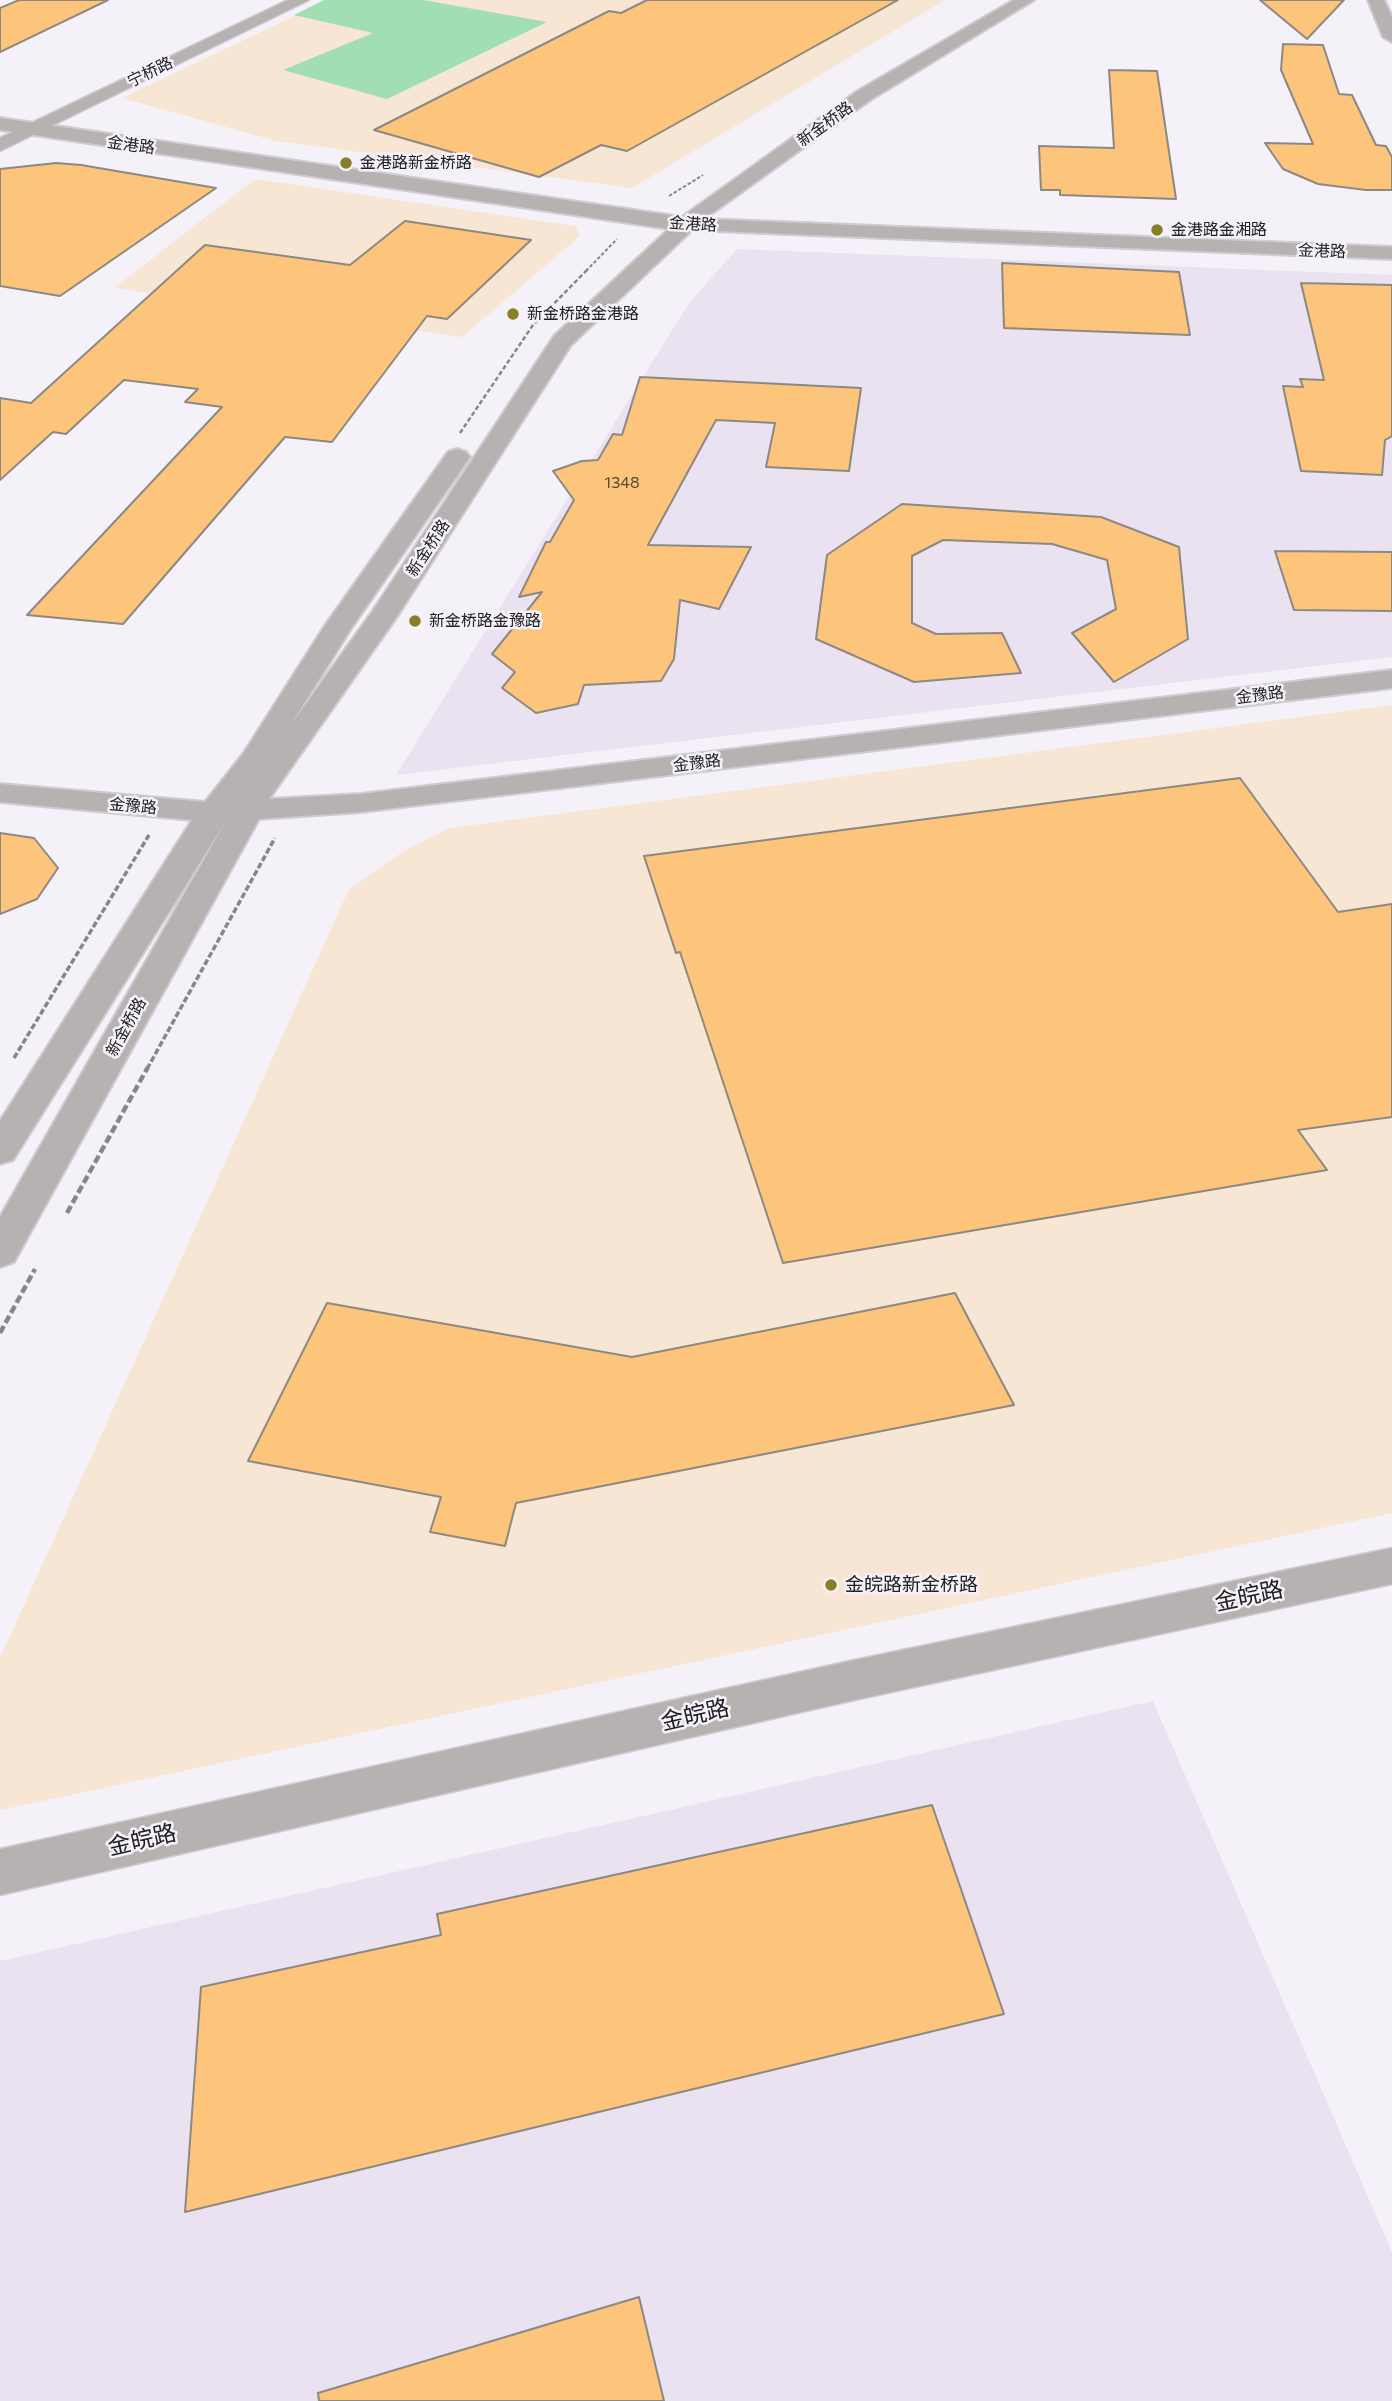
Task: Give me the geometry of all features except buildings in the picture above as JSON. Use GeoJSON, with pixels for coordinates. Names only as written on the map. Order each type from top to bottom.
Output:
{"type":"FeatureCollection","features":[{"type":"Feature","properties":{"kind":"street","name":"宁桥路"},"geometry":{"type":"LineString","coordinates":[[0,145],[301,0]]}},
{"type":"Feature","properties":{"kind":"street","name":"新金桥路"},"geometry":{"type":"LineString","coordinates":[[705,186],[1003,0]]}},
{"type":"Feature","properties":{"kind":"street","name":"新金桥路"},"geometry":{"type":"LineString","coordinates":[[629,240],[674,216],[863,96],[1026,0]]}},
{"type":"Feature","properties":{"kind":"street"},"geometry":{"type":"LineString","coordinates":[[1376,0],[1392,37]]}},
{"type":"Feature","properties":{"kind":"street","name":"金港路"},"geometry":{"type":"LineString","coordinates":[[0,114],[39,126]]}},
{"type":"Feature","properties":{"kind":"street","name":"金港路"},"geometry":{"type":"LineString","coordinates":[[0,124],[39,126],[674,216],[1392,253]]}},
{"type":"Feature","properties":{"kind":"street","name":"金港路"},"geometry":{"type":"LineString","coordinates":[[674,216],[1392,244]]}},
{"type":"Feature","properties":{"kind":"street","name":"新金桥路"},"geometry":{"type":"LineString","coordinates":[[0,1252],[247,810],[384,615],[562,341],[674,216]]}},
{"type":"Feature","properties":{"kind":"street","name":"新金桥路"},"geometry":{"type":"LineString","coordinates":[[0,1151],[213,812],[254,758],[338,627],[546,328],[582,288]]}},
{"type":"Feature","properties":{"kind":"street","name":"金豫路"},"geometry":{"type":"LineString","coordinates":[[0,793],[213,812],[291,809],[374,802],[1392,678]]}},
{"type":"Feature","properties":{"kind":"street","name":"金皖路"},"geometry":{"type":"LineString","coordinates":[[0,1872],[850,1681],[1392,1566]]}},
{"type":"Feature","properties":{"kind":"path"},"geometry":{"type":"LineString","coordinates":[[60,1225],[291,809]]}},
{"type":"Feature","properties":{"kind":"path"},"geometry":{"type":"LineString","coordinates":[[0,1333],[40,1261]]}},
{"type":"Feature","properties":{"kind":"shaded area"},"geometry":{"type":"Polygon","coordinates":[[[328,0],[945,0],[632,188],[276,141],[122,98],[328,0]]]}},
{"type":"Feature","properties":{"kind":"shaded area"},"geometry":{"type":"Polygon","coordinates":[[[255,179],[575,226],[580,236],[462,337],[114,288],[255,179]]]}},
{"type":"Feature","properties":{"kind":"shaded area"},"geometry":{"type":"Polygon","coordinates":[[[737,249],[1392,275],[1392,657],[396,775],[689,303],[737,249]]]}},
{"type":"Feature","properties":{"kind":"shaded area"},"geometry":{"type":"Polygon","coordinates":[[[1392,705],[1392,1513],[0,1810],[0,1658],[349,889],[404,851],[450,828],[1392,705]]]}},
{"type":"Feature","properties":{"kind":"shaded area"},"geometry":{"type":"Polygon","coordinates":[[[1153,1701],[1392,2252],[1392,2401],[0,2401],[0,1961],[1153,1701]]]}},
{"type":"Feature","properties":{"kind":"green space"},"geometry":{"type":"Polygon","coordinates":[[[324,0],[423,0],[547,22],[387,99],[283,70],[373,33],[294,15],[324,0]]]}},
{"type":"Feature","properties":{"kind":"place","name":"金港路新金桥路"},"geometry":{"type":"Point","coordinates":[346,163]}},
{"type":"Feature","properties":{"kind":"place","name":"金港路金湘路"},"geometry":{"type":"Point","coordinates":[1157,230]}},
{"type":"Feature","properties":{"kind":"place","name":"新金桥路金港路"},"geometry":{"type":"Point","coordinates":[513,314]}},
{"type":"Feature","properties":{"kind":"place","name":"新金桥路金豫路"},"geometry":{"type":"Point","coordinates":[415,621]}},
{"type":"Feature","properties":{"kind":"place","name":"金皖路新金桥路"},"geometry":{"type":"Point","coordinates":[831,1585]}}]}
